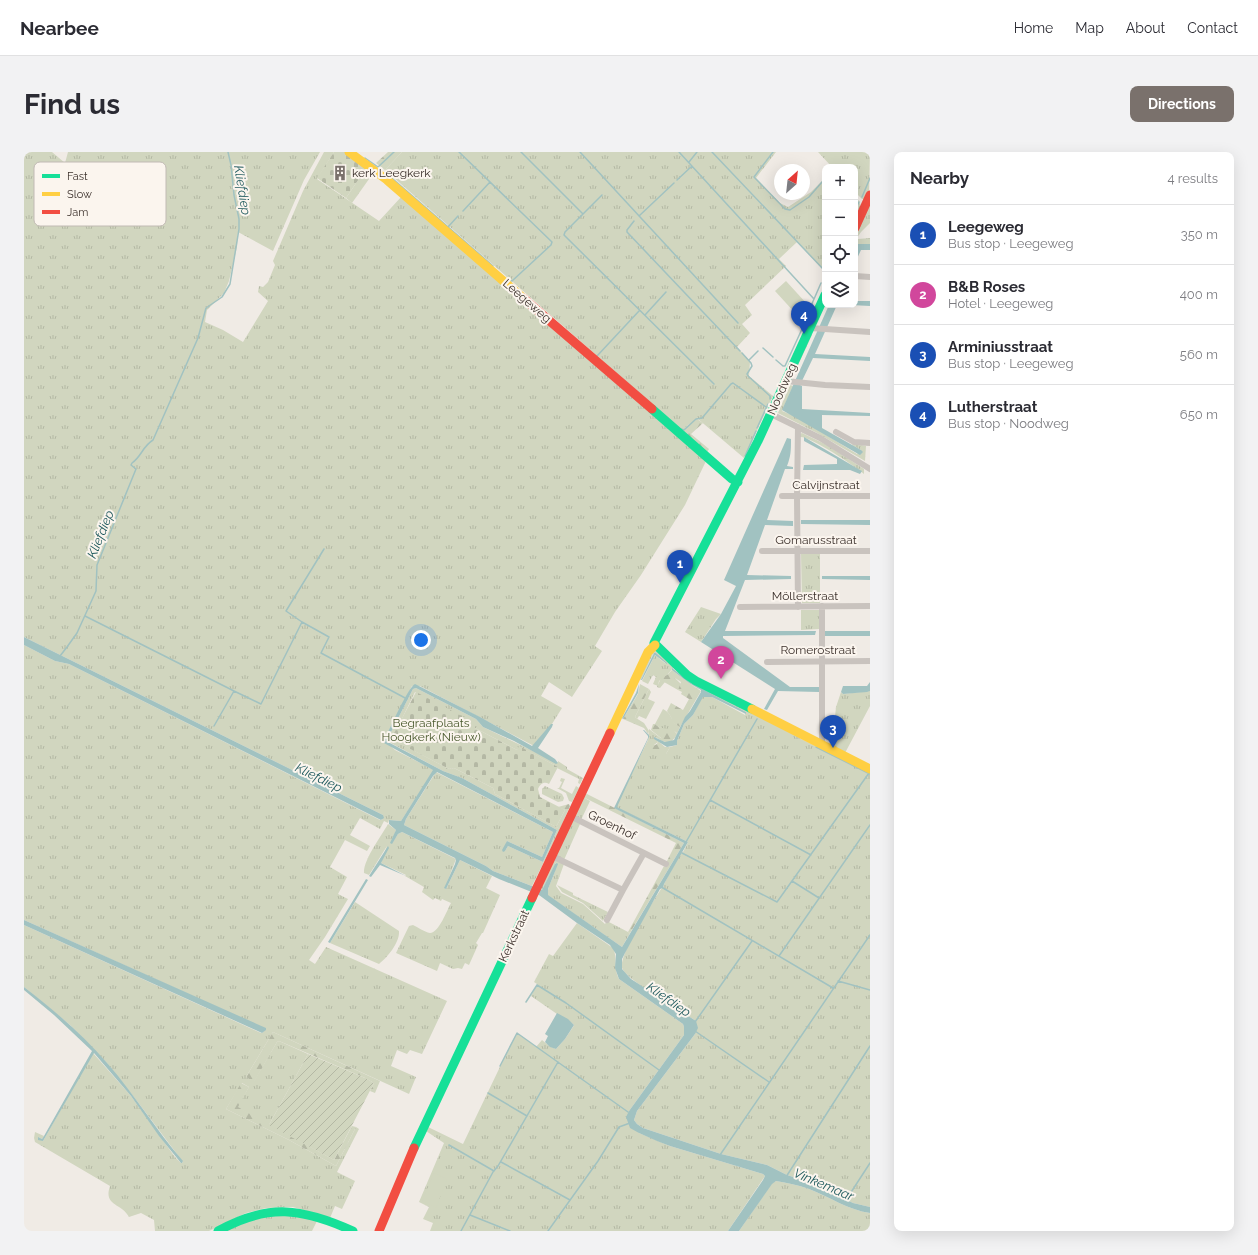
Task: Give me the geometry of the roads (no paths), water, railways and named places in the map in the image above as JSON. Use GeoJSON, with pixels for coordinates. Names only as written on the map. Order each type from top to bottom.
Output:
{"type":"FeatureCollection","features":[{"type":"Feature","properties":{"kind":"street","name":"Leegeweg"},"geometry":{"type":"LineString","coordinates":[[349,152],[387,180],[732,479],[738,482]]}},
{"type":"Feature","properties":{"kind":"street"},"geometry":{"type":"LineString","coordinates":[[858,221],[870,195]]}},
{"type":"Feature","properties":{"kind":"street"},"geometry":{"type":"LineString","coordinates":[[858,276],[870,277]]}},
{"type":"Feature","properties":{"kind":"street","name":"Noodweg"},"geometry":{"type":"LineString","coordinates":[[738,482],[788,382],[822,303]]}},
{"type":"Feature","properties":{"kind":"street"},"geometry":{"type":"LineString","coordinates":[[812,328],[870,332]]}},
{"type":"Feature","properties":{"kind":"street"},"geometry":{"type":"LineString","coordinates":[[788,382],[870,387]]}},
{"type":"Feature","properties":{"kind":"street"},"geometry":{"type":"LineString","coordinates":[[771,414],[798,426],[870,469]]}},
{"type":"Feature","properties":{"kind":"street"},"geometry":{"type":"LineString","coordinates":[[798,426],[798,607]]}},
{"type":"Feature","properties":{"kind":"street"},"geometry":{"type":"LineString","coordinates":[[836,432],[854,442],[870,443]]}},
{"type":"Feature","properties":{"kind":"street"},"geometry":{"type":"LineString","coordinates":[[738,482],[655,638],[655,645],[687,675],[696,681],[822,746],[870,768]]}},
{"type":"Feature","properties":{"kind":"street","name":"Calvijnstraat"},"geometry":{"type":"LineString","coordinates":[[782,496],[870,496]]}},
{"type":"Feature","properties":{"kind":"street","name":"Gomarusstraat"},"geometry":{"type":"LineString","coordinates":[[762,551],[870,551]]}},
{"type":"Feature","properties":{"kind":"street"},"geometry":{"type":"LineString","coordinates":[[822,606],[822,746]]}},
{"type":"Feature","properties":{"kind":"street","name":"Möllerstraat"},"geometry":{"type":"LineString","coordinates":[[740,607],[870,606]]}},
{"type":"Feature","properties":{"kind":"street","name":"Kerkstraat"},"geometry":{"type":"LineString","coordinates":[[381,1231],[411,1154],[648,652],[655,645]]}},
{"type":"Feature","properties":{"kind":"street","name":"Romerostraat"},"geometry":{"type":"LineString","coordinates":[[767,662],[870,661]]}},
{"type":"Feature","properties":{"kind":"street","name":"Groenhof"},"geometry":{"type":"LineString","coordinates":[[570,816],[666,864]]}},
{"type":"Feature","properties":{"kind":"street","name":"Groenhof"},"geometry":{"type":"LineString","coordinates":[[607,920],[644,853]]}},
{"type":"Feature","properties":{"kind":"street"},"geometry":{"type":"LineString","coordinates":[[552,856],[623,890]]}},
{"type":"Feature","properties":{"kind":"street"},"geometry":{"type":"LineString","coordinates":[[218,1231],[244,1217],[281,1211],[292,1211],[313,1215],[353,1231]]}},
{"type":"Feature","properties":{"kind":"water"},"geometry":{"type":"Polygon","coordinates":[[[858,244],[870,244],[870,250],[861,250],[858,256],[858,244]]]}},
{"type":"Feature","properties":{"kind":"water"},"geometry":{"type":"Polygon","coordinates":[[[858,301],[870,301],[870,306],[858,305],[858,301]]]}},
{"type":"Feature","properties":{"kind":"water"},"geometry":{"type":"Polygon","coordinates":[[[828,308],[836,308],[815,354],[870,357],[870,361],[813,358],[800,385],[802,386],[802,409],[870,413],[870,416],[822,415],[822,428],[863,452],[860,455],[782,410],[828,308]]]}},
{"type":"Feature","properties":{"kind":"water"},"geometry":{"type":"Polygon","coordinates":[[[804,437],[862,471],[860,474],[850,470],[803,470],[804,465],[837,464],[837,459],[804,441],[804,437]]]}},
{"type":"Feature","properties":{"kind":"water"},"geometry":{"type":"Polygon","coordinates":[[[787,438],[791,439],[787,466],[793,467],[793,469],[785,469],[767,520],[793,521],[793,526],[765,525],[747,575],[791,576],[791,579],[745,580],[725,631],[816,631],[815,635],[723,636],[723,638],[790,687],[819,687],[819,692],[778,691],[767,710],[764,709],[775,689],[701,642],[721,614],[736,586],[724,580],[787,438]]]}},
{"type":"Feature","properties":{"kind":"water"},"geometry":{"type":"Polygon","coordinates":[[[801,520],[870,520],[870,525],[801,524],[801,520]]]}},
{"type":"Feature","properties":{"kind":"water"},"geometry":{"type":"Polygon","coordinates":[[[822,576],[870,576],[870,580],[822,579],[822,576]]]}},
{"type":"Feature","properties":{"kind":"water"},"geometry":{"type":"Polygon","coordinates":[[[825,631],[870,631],[870,636],[825,636],[825,631]]]}},
{"type":"Feature","properties":{"kind":"water"},"geometry":{"type":"Polygon","coordinates":[[[24,637],[383,815],[384,818],[381,820],[69,664],[55,661],[24,645],[24,637]]]}},
{"type":"Feature","properties":{"kind":"water"},"geometry":{"type":"Polygon","coordinates":[[[654,653],[656,653],[667,664],[655,655],[641,680],[654,653]]]}},
{"type":"Feature","properties":{"kind":"water"},"geometry":{"type":"Polygon","coordinates":[[[672,668],[691,683],[746,712],[746,714],[712,697],[703,697],[693,715],[684,724],[677,741],[677,745],[667,747],[654,739],[654,737],[665,742],[674,740],[685,717],[701,692],[701,690],[672,670],[672,668]]]}},
{"type":"Feature","properties":{"kind":"water"},"geometry":{"type":"Polygon","coordinates":[[[870,682],[870,691],[843,694],[841,692],[843,686],[867,686],[870,682]]]}},
{"type":"Feature","properties":{"kind":"water"},"geometry":{"type":"Polygon","coordinates":[[[415,684],[480,717],[532,746],[551,724],[553,724],[538,748],[555,759],[558,763],[556,764],[514,741],[483,727],[476,719],[416,688],[413,689],[387,740],[388,742],[443,771],[462,778],[557,830],[543,862],[508,846],[503,852],[502,850],[507,841],[542,857],[553,832],[437,772],[406,819],[404,825],[486,866],[493,871],[542,890],[555,864],[557,863],[558,864],[548,889],[548,895],[622,947],[684,843],[614,808],[648,738],[643,730],[649,735],[649,737],[617,807],[688,842],[625,953],[622,959],[622,969],[631,979],[696,1021],[698,1028],[637,1111],[634,1120],[643,1128],[721,1154],[767,1165],[787,1175],[815,1184],[853,1203],[870,1207],[870,1213],[854,1209],[817,1192],[792,1184],[776,1181],[772,1184],[739,1231],[728,1231],[765,1176],[763,1174],[670,1146],[630,1128],[626,1117],[629,1111],[684,1035],[683,1024],[619,979],[615,968],[616,954],[610,945],[539,895],[499,879],[460,860],[446,889],[444,888],[455,864],[455,858],[402,832],[398,834],[392,844],[390,843],[396,830],[389,824],[389,820],[401,821],[433,770],[384,743],[384,740],[403,701],[415,684]]]}},
{"type":"Feature","properties":{"kind":"water"},"geometry":{"type":"Polygon","coordinates":[[[639,684],[638,693],[623,719],[622,718],[636,693],[639,684]]]}},
{"type":"Feature","properties":{"kind":"water"},"geometry":{"type":"Polygon","coordinates":[[[388,846],[389,848],[381,863],[406,876],[380,865],[371,877],[369,876],[388,846]]]}},
{"type":"Feature","properties":{"kind":"water"},"geometry":{"type":"Polygon","coordinates":[[[366,879],[368,880],[330,943],[328,942],[366,879]]]}},
{"type":"Feature","properties":{"kind":"water"},"geometry":{"type":"Polygon","coordinates":[[[24,920],[266,1028],[266,1030],[262,1033],[24,925],[24,920]]]}},
{"type":"Feature","properties":{"kind":"water"},"geometry":{"type":"Polygon","coordinates":[[[24,987],[68,1023],[98,1053],[118,1076],[183,1161],[182,1163],[159,1136],[131,1096],[94,1053],[43,1141],[38,1140],[38,1137],[42,1139],[44,1136],[92,1051],[54,1015],[24,990],[24,987]]]}},
{"type":"Feature","properties":{"kind":"water"},"geometry":{"type":"Polygon","coordinates":[[[557,1013],[568,1019],[574,1025],[556,1049],[550,1047],[545,1042],[548,1036],[545,1034],[557,1013]]]}},
{"type":"Feature","properties":{"kind":"waterway","name":"Kliefdiep"},"geometry":{"type":"LineString","coordinates":[[60,656],[77,633],[96,591],[97,565],[136,469],[131,465],[146,446],[153,440],[198,338],[206,308],[222,297],[230,284],[239,229],[239,219],[228,152]]}},
{"type":"Feature","properties":{"kind":"waterway"},"geometry":{"type":"LineString","coordinates":[[365,158],[378,167],[394,152]]}},
{"type":"Feature","properties":{"kind":"waterway"},"geometry":{"type":"LineString","coordinates":[[459,152],[552,242],[551,245],[512,281],[509,280]]}},
{"type":"Feature","properties":{"kind":"waterway"},"geometry":{"type":"LineString","coordinates":[[521,152],[583,214]]}},
{"type":"Feature","properties":{"kind":"waterway"},"geometry":{"type":"LineString","coordinates":[[580,152],[738,323]]}},
{"type":"Feature","properties":{"kind":"waterway"},"geometry":{"type":"LineString","coordinates":[[679,152],[814,299]]}},
{"type":"Feature","properties":{"kind":"waterway"},"geometry":{"type":"LineString","coordinates":[[689,162],[697,152]]}},
{"type":"Feature","properties":{"kind":"waterway"},"geometry":{"type":"LineString","coordinates":[[712,152],[822,268]]}},
{"type":"Feature","properties":{"kind":"waterway"},"geometry":{"type":"LineString","coordinates":[[773,152],[754,177],[785,209],[790,210],[809,197],[822,182]]}},
{"type":"Feature","properties":{"kind":"waterway"},"geometry":{"type":"LineString","coordinates":[[677,180],[692,166]]}},
{"type":"Feature","properties":{"kind":"waterway"},"geometry":{"type":"LineString","coordinates":[[386,173],[493,266]]}},
{"type":"Feature","properties":{"kind":"waterway"},"geometry":{"type":"LineString","coordinates":[[862,197],[870,178]]}},
{"type":"Feature","properties":{"kind":"waterway"},"geometry":{"type":"LineString","coordinates":[[463,211],[490,182]]}},
{"type":"Feature","properties":{"kind":"waterway"},"geometry":{"type":"LineString","coordinates":[[639,216],[674,183]]}},
{"type":"Feature","properties":{"kind":"waterway"},"geometry":{"type":"LineString","coordinates":[[602,195],[565,232],[564,235],[714,384]]}},
{"type":"Feature","properties":{"kind":"waterway"},"geometry":{"type":"LineString","coordinates":[[448,227],[458,216]]}},
{"type":"Feature","properties":{"kind":"waterway"},"geometry":{"type":"LineString","coordinates":[[634,221],[627,232],[740,351]]}},
{"type":"Feature","properties":{"kind":"waterway"},"geometry":{"type":"LineString","coordinates":[[804,322],[821,283]]}},
{"type":"Feature","properties":{"kind":"waterway"},"geometry":{"type":"LineString","coordinates":[[645,315],[666,292]]}},
{"type":"Feature","properties":{"kind":"waterway"},"geometry":{"type":"LineString","coordinates":[[597,356],[639,311]]}},
{"type":"Feature","properties":{"kind":"waterway"},"geometry":{"type":"LineString","coordinates":[[776,360],[785,366],[802,329]]}},
{"type":"Feature","properties":{"kind":"waterway"},"geometry":{"type":"LineString","coordinates":[[763,348],[773,357]]}},
{"type":"Feature","properties":{"kind":"waterway"},"geometry":{"type":"LineString","coordinates":[[749,360],[758,351]]}},
{"type":"Feature","properties":{"kind":"waterway"},"geometry":{"type":"LineString","coordinates":[[742,353],[752,366],[747,374],[748,376],[770,396],[770,399]]}},
{"type":"Feature","properties":{"kind":"waterway"},"geometry":{"type":"LineString","coordinates":[[681,429],[684,430],[696,419],[702,418],[733,383],[766,407]]}},
{"type":"Feature","properties":{"kind":"waterway"},"geometry":{"type":"LineString","coordinates":[[757,428],[768,404]]}},
{"type":"Feature","properties":{"kind":"waterway"},"geometry":{"type":"LineString","coordinates":[[745,456],[756,431]]}},
{"type":"Feature","properties":{"kind":"waterway"},"geometry":{"type":"LineString","coordinates":[[324,549],[286,611],[329,637],[321,653],[407,699]]}},
{"type":"Feature","properties":{"kind":"waterway"},"geometry":{"type":"LineString","coordinates":[[85,616],[234,691]]}},
{"type":"Feature","properties":{"kind":"waterway"},"geometry":{"type":"LineString","coordinates":[[214,726],[234,691],[261,704],[302,622]]}},
{"type":"Feature","properties":{"kind":"waterway"},"geometry":{"type":"LineString","coordinates":[[686,842],[757,719]]}},
{"type":"Feature","properties":{"kind":"waterway"},"geometry":{"type":"LineString","coordinates":[[816,747],[870,774]]}},
{"type":"Feature","properties":{"kind":"waterway"},"geometry":{"type":"LineString","coordinates":[[682,853],[777,902],[869,773]]}},
{"type":"Feature","properties":{"kind":"waterway"},"geometry":{"type":"LineString","coordinates":[[710,800],[811,855]]}},
{"type":"Feature","properties":{"kind":"waterway"},"geometry":{"type":"LineString","coordinates":[[779,956],[870,825]]}},
{"type":"Feature","properties":{"kind":"waterway"},"geometry":{"type":"LineString","coordinates":[[792,881],[819,898]]}},
{"type":"Feature","properties":{"kind":"waterway"},"geometry":{"type":"LineString","coordinates":[[663,888],[833,988]]}},
{"type":"Feature","properties":{"kind":"waterway"},"geometry":{"type":"LineString","coordinates":[[720,1155],[870,935]]}},
{"type":"Feature","properties":{"kind":"waterway"},"geometry":{"type":"LineString","coordinates":[[695,1022],[752,941]]}},
{"type":"Feature","properties":{"kind":"waterway"},"geometry":{"type":"LineString","coordinates":[[838,981],[870,990]]}},
{"type":"Feature","properties":{"kind":"waterway"},"geometry":{"type":"LineString","coordinates":[[526,1002],[537,985],[566,1003],[659,1070]]}},
{"type":"Feature","properties":{"kind":"waterway"},"geometry":{"type":"LineString","coordinates":[[695,1031],[769,1082]]}},
{"type":"Feature","properties":{"kind":"waterway"},"geometry":{"type":"LineString","coordinates":[[500,1066],[517,1033],[628,1112]]}},
{"type":"Feature","properties":{"kind":"waterway","name":"Vinkemaar"},"geometry":{"type":"LineString","coordinates":[[786,1177],[870,1046]]}},
{"type":"Feature","properties":{"kind":"waterway"},"geometry":{"type":"LineString","coordinates":[[461,1231],[493,1172],[498,1166],[558,1062]]}},
{"type":"Feature","properties":{"kind":"waterway"},"geometry":{"type":"LineString","coordinates":[[488,1093],[527,1116]]}},
{"type":"Feature","properties":{"kind":"waterway"},"geometry":{"type":"LineString","coordinates":[[548,1231],[598,1161],[619,1127],[630,1123]]}},
{"type":"Feature","properties":{"kind":"waterway"},"geometry":{"type":"LineString","coordinates":[[449,1145],[494,1171]]}},
{"type":"Feature","properties":{"kind":"waterway"},"geometry":{"type":"LineString","coordinates":[[501,1162],[570,1200]]}},
{"type":"Feature","properties":{"kind":"waterway","name":"Vinkemaar"},"geometry":{"type":"LineString","coordinates":[[846,1200],[870,1163]]}},
{"type":"Feature","properties":{"kind":"waterway"},"geometry":{"type":"LineString","coordinates":[[470,1215],[510,1231]]}},
{"type":"Feature","properties":{"kind":"place","name":"kerk Leegkerk"},"geometry":{"type":"Point","coordinates":[340,173]}},
{"type":"Feature","properties":{"kind":"place","name":"Lutherstraat"},"geometry":{"type":"Point","coordinates":[804,334]}},
{"type":"Feature","properties":{"kind":"place","name":"Leegeweg"},"geometry":{"type":"Point","coordinates":[680,583]}},
{"type":"Feature","properties":{"kind":"place","name":"B&B Roses"},"geometry":{"type":"Point","coordinates":[721,679]}},
{"type":"Feature","properties":{"kind":"place","name":"Arminiusstraat"},"geometry":{"type":"Point","coordinates":[833,748]}},
{"type":"Feature","properties":{"kind":"park label","name":"Begraafplaats Hoogkerk (Nieuw)"},"geometry":{"type":"Point","coordinates":[431,730]}}]}
